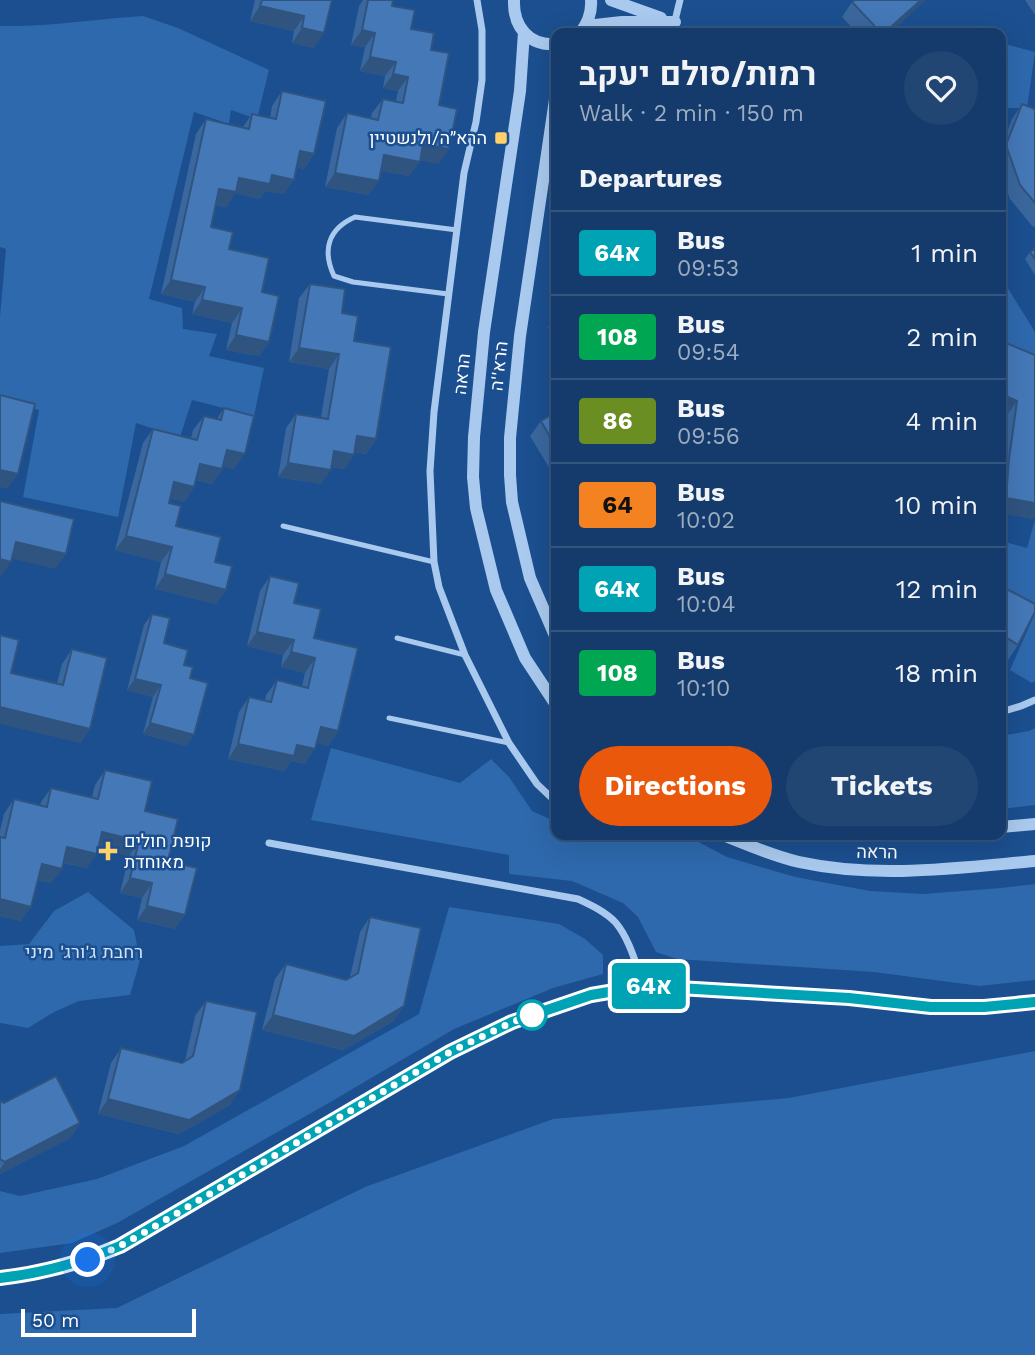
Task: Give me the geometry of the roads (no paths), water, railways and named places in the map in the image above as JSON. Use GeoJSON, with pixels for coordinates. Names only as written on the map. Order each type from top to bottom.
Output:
{"type":"FeatureCollection","features":[{"type":"Feature","properties":{"kind":"street"},"geometry":{"type":"LineString","coordinates":[[477,0],[482,30],[482,80],[464,173],[434,412],[430,471],[434,562],[439,587],[465,655],[509,743],[537,784],[551,797]]}},
{"type":"Feature","properties":{"kind":"street"},"geometry":{"type":"LineString","coordinates":[[514,0],[513,11],[524,32],[532,39],[551,44]]}},
{"type":"Feature","properties":{"kind":"street"},"geometry":{"type":"LineString","coordinates":[[584,28],[590,15],[591,0]]}},
{"type":"Feature","properties":{"kind":"street"},"geometry":{"type":"LineString","coordinates":[[611,0],[674,28]]}},
{"type":"Feature","properties":{"kind":"street"},"geometry":{"type":"LineString","coordinates":[[674,28],[680,0]]}},
{"type":"Feature","properties":{"kind":"street"},"geometry":{"type":"LineString","coordinates":[[591,28],[649,21],[674,28]]}},
{"type":"Feature","properties":{"kind":"street","name":"הראה"},"geometry":{"type":"LineString","coordinates":[[524,32],[520,91],[484,332],[473,477],[476,508],[496,590],[526,657],[551,697]]}},
{"type":"Feature","properties":{"kind":"street","name":"הרא''ה"},"geometry":{"type":"LineString","coordinates":[[551,127],[520,336],[510,438],[510,475],[512,502],[530,578],[551,626]]}},
{"type":"Feature","properties":{"kind":"street"},"geometry":{"type":"LineString","coordinates":[[1006,710],[1035,700]]}},
{"type":"Feature","properties":{"kind":"street"},"geometry":{"type":"LineString","coordinates":[[1006,827],[1035,824]]}},
{"type":"Feature","properties":{"kind":"street","name":"הראה"},"geometry":{"type":"LineString","coordinates":[[735,840],[798,862],[840,869],[925,870],[1035,861]]}},
{"type":"Feature","properties":{"kind":"street"},"geometry":{"type":"LineString","coordinates":[[269,843],[578,899],[615,922],[626,940],[644,986]]}},
{"type":"Feature","properties":{"kind":"street"},"geometry":{"type":"LineString","coordinates":[[0,1278],[56,1269],[88,1260],[120,1246],[450,1052],[512,1022],[591,995],[644,986],[849,998],[931,1007],[984,1007],[1035,1002]]}},
{"type":"Feature","properties":{"kind":"lane"},"geometry":{"type":"LineString","coordinates":[[448,294],[354,282],[334,276],[328,261],[330,238],[341,223],[355,217],[457,230]]}},
{"type":"Feature","properties":{"kind":"lane"},"geometry":{"type":"LineString","coordinates":[[283,526],[434,562]]}},
{"type":"Feature","properties":{"kind":"lane"},"geometry":{"type":"LineString","coordinates":[[397,638],[465,655]]}},
{"type":"Feature","properties":{"kind":"lane"},"geometry":{"type":"LineString","coordinates":[[389,718],[509,743]]}},
{"type":"Feature","properties":{"kind":"place","name":"הרא״ה/ולנשטיין"},"geometry":{"type":"Point","coordinates":[501,138]}},
{"type":"Feature","properties":{"kind":"place","name":"קופת חולים מאוחדת"},"geometry":{"type":"Point","coordinates":[108,851]}},
{"type":"Feature","properties":{"kind":"park label","name":"רחבת ג'ורג' מיני"},"geometry":{"type":"Point","coordinates":[84,952]}}]}
